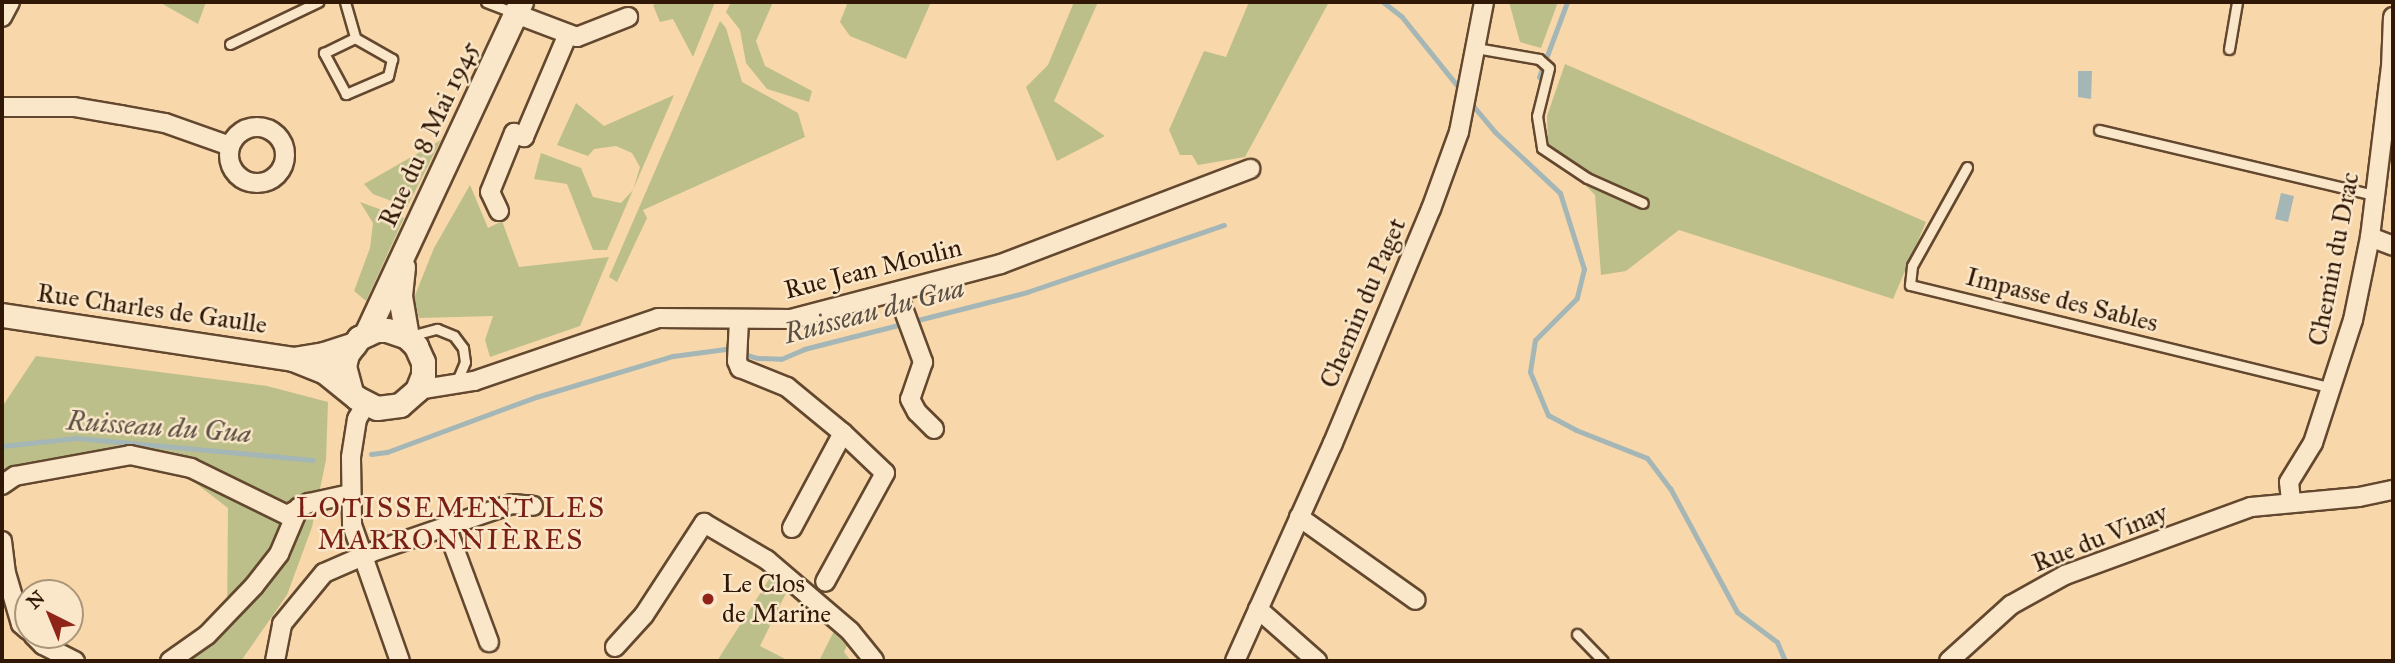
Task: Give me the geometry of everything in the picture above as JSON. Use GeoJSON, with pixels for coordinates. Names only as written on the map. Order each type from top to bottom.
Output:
{"type":"FeatureCollection","features":[{"type":"Feature","properties":{"kind":"street"},"geometry":{"type":"LineString","coordinates":[[2,17],[10,2]]}},
{"type":"Feature","properties":{"kind":"street","name":"Chemin du Paget"},"geometry":{"type":"LineString","coordinates":[[1235,661],[1432,209],[1459,132],[1484,2]]}},
{"type":"Feature","properties":{"kind":"street"},"geometry":{"type":"LineString","coordinates":[[519,8],[577,37],[628,17]]}},
{"type":"Feature","properties":{"kind":"street","name":"Rue du 8 Mai 1945"},"geometry":{"type":"LineString","coordinates":[[360,339],[405,253],[519,8]]}},
{"type":"Feature","properties":{"kind":"street","name":"Chemin du Drac"},"geometry":{"type":"LineString","coordinates":[[2291,501],[2289,482],[2312,443],[2333,388],[2353,320],[2370,237],[2391,67],[2393,18]]}},
{"type":"Feature","properties":{"kind":"street"},"geometry":{"type":"LineString","coordinates":[[499,211],[490,192],[514,133],[524,137],[568,34]]}},
{"type":"Feature","properties":{"kind":"street"},"geometry":{"type":"LineString","coordinates":[[2,107],[74,107],[121,115],[166,123],[230,146]]}},
{"type":"Feature","properties":{"kind":"street","name":"Rue Jean Moulin"},"geometry":{"type":"LineString","coordinates":[[417,390],[485,377],[658,318],[791,319],[897,292],[1002,264],[1250,169]]}},
{"type":"Feature","properties":{"kind":"street"},"geometry":{"type":"LineString","coordinates":[[2370,237],[2393,246]]}},
{"type":"Feature","properties":{"kind":"street","name":"Rue du 8 Mai 1945"},"geometry":{"type":"LineString","coordinates":[[405,253],[400,296],[407,337]]}},
{"type":"Feature","properties":{"kind":"street"},"geometry":{"type":"LineString","coordinates":[[897,292],[923,362],[910,399],[917,412],[934,429]]}},
{"type":"Feature","properties":{"kind":"street","name":"Rue Charles de Gaulle"},"geometry":{"type":"LineString","coordinates":[[2,315],[293,359],[325,372],[358,397]]}},
{"type":"Feature","properties":{"kind":"street"},"geometry":{"type":"LineString","coordinates":[[739,320],[740,368],[787,387],[843,433],[885,473],[825,582]]}},
{"type":"Feature","properties":{"kind":"street"},"geometry":{"type":"LineString","coordinates":[[358,397],[388,408],[409,399],[417,390],[423,375],[423,362],[416,346],[407,337],[387,330],[360,339],[344,366],[358,397],[350,494],[352,525],[400,661]]}},
{"type":"Feature","properties":{"kind":"street","name":"Rue Charles de Gaulle"},"geometry":{"type":"LineString","coordinates":[[293,359],[324,354],[360,339]]}},
{"type":"Feature","properties":{"kind":"street"},"geometry":{"type":"LineString","coordinates":[[792,528],[843,433]]}},
{"type":"Feature","properties":{"kind":"street"},"geometry":{"type":"LineString","coordinates":[[2,485],[15,476],[130,455],[191,468],[287,515],[299,507],[350,494]]}},
{"type":"Feature","properties":{"kind":"street","name":"Rue du Vinay"},"geometry":{"type":"LineString","coordinates":[[1949,661],[2011,605],[2065,575],[2251,507],[2291,501],[2359,497],[2393,490]]}},
{"type":"Feature","properties":{"kind":"street"},"geometry":{"type":"LineString","coordinates":[[275,661],[282,624],[324,573],[512,503],[533,506]]}},
{"type":"Feature","properties":{"kind":"street"},"geometry":{"type":"LineString","coordinates":[[170,661],[207,635],[254,586],[279,554],[299,507]]}},
{"type":"Feature","properties":{"kind":"street"},"geometry":{"type":"LineString","coordinates":[[1299,517],[1416,600]]}},
{"type":"Feature","properties":{"kind":"street"},"geometry":{"type":"LineString","coordinates":[[615,647],[644,615],[704,523],[768,559],[850,631],[874,661]]}},
{"type":"Feature","properties":{"kind":"street"},"geometry":{"type":"LineString","coordinates":[[446,526],[489,642]]}},
{"type":"Feature","properties":{"kind":"street"},"geometry":{"type":"LineString","coordinates":[[2,541],[6,573],[14,598]]}},
{"type":"Feature","properties":{"kind":"street"},"geometry":{"type":"LineString","coordinates":[[1258,609],[1317,661]]}},
{"type":"Feature","properties":{"kind":"street"},"geometry":{"type":"LineString","coordinates":[[51,649],[75,661]]}},
{"type":"Feature","properties":{"kind":"lane"},"geometry":{"type":"LineString","coordinates":[[230,44],[318,2]]}},
{"type":"Feature","properties":{"kind":"lane"},"geometry":{"type":"LineString","coordinates":[[345,2],[355,38],[392,60],[388,76],[346,94],[324,53],[355,38]]}},
{"type":"Feature","properties":{"kind":"lane"},"geometry":{"type":"LineString","coordinates":[[486,2],[519,8]]}},
{"type":"Feature","properties":{"kind":"lane"},"geometry":{"type":"LineString","coordinates":[[2229,49],[2237,2]]}},
{"type":"Feature","properties":{"kind":"lane"},"geometry":{"type":"LineString","coordinates":[[1476,48],[1539,58],[1549,68],[1537,116],[1542,148],[1587,178],[1643,203]]}},
{"type":"Feature","properties":{"kind":"lane"},"geometry":{"type":"LineString","coordinates":[[2098,130],[2375,195]]}},
{"type":"Feature","properties":{"kind":"lane","name":"Impasse des Sables"},"geometry":{"type":"LineString","coordinates":[[1967,167],[1912,266],[1910,285],[2333,388]]}},
{"type":"Feature","properties":{"kind":"lane"},"geometry":{"type":"LineString","coordinates":[[407,337],[437,329],[454,336],[463,348],[465,362],[456,384]]}},
{"type":"Feature","properties":{"kind":"lane"},"geometry":{"type":"LineString","coordinates":[[1577,634],[1603,661]]}},
{"type":"Feature","properties":{"kind":"green space"},"geometry":{"type":"Polygon","coordinates":[[[159,2],[206,2],[198,24],[159,2]]]}},
{"type":"Feature","properties":{"kind":"green space"},"geometry":{"type":"Polygon","coordinates":[[[660,2],[715,2],[693,57],[673,19],[660,22],[653,5],[660,2]]]}},
{"type":"Feature","properties":{"kind":"green space"},"geometry":{"type":"Polygon","coordinates":[[[731,2],[773,2],[756,41],[765,66],[812,91],[809,102],[767,89],[746,63],[740,30],[726,12],[731,2]]]}},
{"type":"Feature","properties":{"kind":"green space"},"geometry":{"type":"Polygon","coordinates":[[[848,2],[931,2],[906,59],[850,36],[840,22],[848,2]]]}},
{"type":"Feature","properties":{"kind":"green space"},"geometry":{"type":"Polygon","coordinates":[[[1074,2],[1098,2],[1054,101],[1105,136],[1057,161],[1026,87],[1048,65],[1074,2]]]}},
{"type":"Feature","properties":{"kind":"green space"},"geometry":{"type":"Polygon","coordinates":[[[1249,2],[1329,2],[1245,157],[1198,165],[1192,155],[1180,155],[1169,130],[1204,51],[1226,57],[1249,2]]]}},
{"type":"Feature","properties":{"kind":"green space"},"geometry":{"type":"Polygon","coordinates":[[[1509,2],[1558,2],[1541,48],[1520,42],[1509,2]]]}},
{"type":"Feature","properties":{"kind":"green space"},"geometry":{"type":"Polygon","coordinates":[[[720,21],[726,28],[742,82],[798,113],[805,137],[643,210],[647,218],[617,282],[609,277],[720,21]]]}},
{"type":"Feature","properties":{"kind":"green space"},"geometry":{"type":"Polygon","coordinates":[[[1565,64],[1926,222],[1893,299],[1679,230],[1626,271],[1601,275],[1595,195],[1548,147],[1547,116],[1565,64]]]}},
{"type":"Feature","properties":{"kind":"green space"},"geometry":{"type":"Polygon","coordinates":[[[674,95],[633,189],[640,167],[632,153],[616,146],[594,149],[588,156],[557,145],[576,103],[604,126],[674,95]]]}},
{"type":"Feature","properties":{"kind":"green space"},"geometry":{"type":"Polygon","coordinates":[[[441,140],[407,207],[373,194],[364,184],[441,140]]]}},
{"type":"Feature","properties":{"kind":"green space"},"geometry":{"type":"Polygon","coordinates":[[[541,153],[581,168],[593,197],[621,203],[633,190],[607,250],[593,250],[567,184],[534,179],[541,153]]]}},
{"type":"Feature","properties":{"kind":"green space"},"geometry":{"type":"Polygon","coordinates":[[[470,185],[488,228],[502,221],[519,267],[609,257],[580,326],[490,357],[485,340],[493,316],[419,318],[414,298],[434,248],[470,185]]]}},
{"type":"Feature","properties":{"kind":"green space"},"geometry":{"type":"Polygon","coordinates":[[[360,202],[404,218],[366,301],[354,291],[370,248],[373,223],[360,202]]]}},
{"type":"Feature","properties":{"kind":"green space"},"geometry":{"type":"Polygon","coordinates":[[[36,356],[267,386],[328,402],[326,460],[312,527],[287,595],[241,661],[170,661],[227,626],[228,508],[189,478],[155,461],[2,478],[2,407],[36,356]]]}},
{"type":"Feature","properties":{"kind":"green space"},"geometry":{"type":"Polygon","coordinates":[[[773,573],[789,587],[760,646],[789,661],[717,661],[773,573]]]}},
{"type":"Feature","properties":{"kind":"green space"},"geometry":{"type":"Polygon","coordinates":[[[836,627],[849,641],[844,652],[851,661],[819,661],[836,627]]]}},
{"type":"Feature","properties":{"kind":"shaded area"},"geometry":{"type":"Polygon","coordinates":[[[2078,71],[2092,71],[2091,99],[2078,97],[2078,71]]]}},
{"type":"Feature","properties":{"kind":"shaded area"},"geometry":{"type":"Polygon","coordinates":[[[2281,193],[2294,196],[2288,222],[2275,219],[2281,193]]]}},
{"type":"Feature","properties":{"kind":"waterway"},"geometry":{"type":"LineString","coordinates":[[1383,2],[1402,17],[1463,93]]}},
{"type":"Feature","properties":{"kind":"waterway"},"geometry":{"type":"LineString","coordinates":[[1539,77],[1567,2]]}},
{"type":"Feature","properties":{"kind":"waterway"},"geometry":{"type":"LineString","coordinates":[[1469,101],[1495,132],[1560,193],[1584,269],[1577,298],[1535,340],[1530,372],[1548,415],[1576,430],[1647,458],[1670,488],[1737,612],[1777,642],[1785,661]]}},
{"type":"Feature","properties":{"kind":"waterway","name":"Ruisseau du Gua"},"geometry":{"type":"LineString","coordinates":[[371,454],[387,452],[536,397],[673,356],[726,349],[758,358],[781,359],[804,349],[1027,292],[1224,225]]}},
{"type":"Feature","properties":{"kind":"waterway","name":"Ruisseau du Gua"},"geometry":{"type":"LineString","coordinates":[[2,446],[77,438],[313,460]]}},
{"type":"Feature","properties":{"kind":"place","name":"Le Clos de Marine"},"geometry":{"type":"Point","coordinates":[708,599]}},
{"type":"Feature","properties":{"kind":"district","name":"LOTISSEMENT LES MARRONNIÈRES"},"geometry":{"type":"Point","coordinates":[451,524]}}]}
